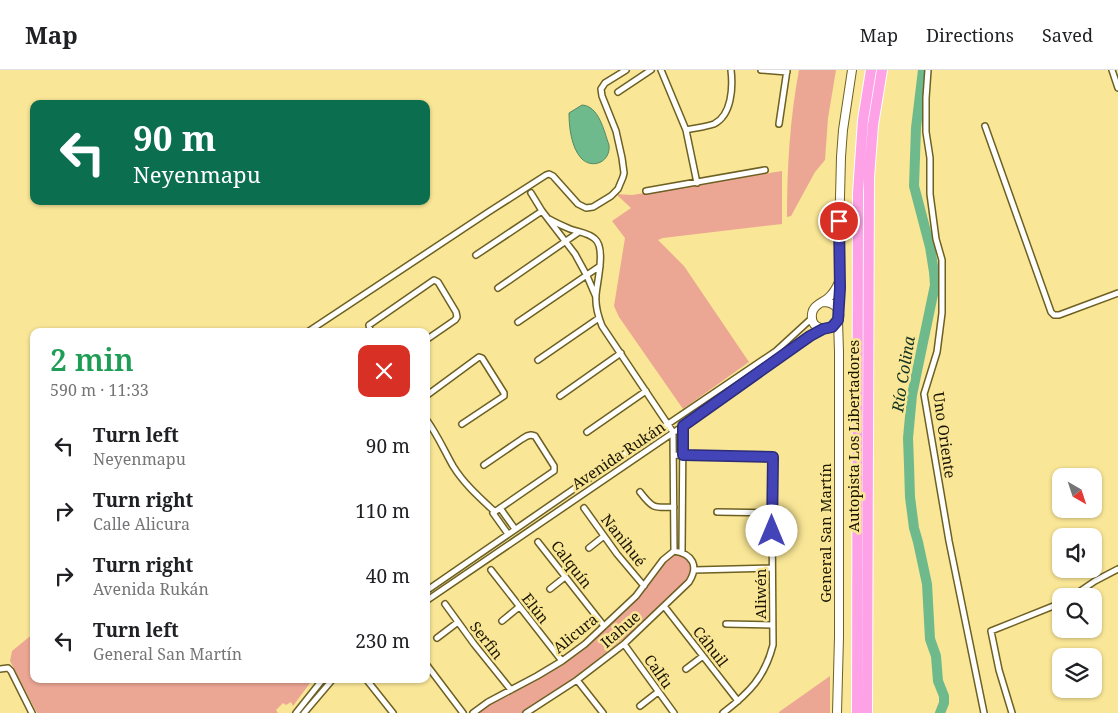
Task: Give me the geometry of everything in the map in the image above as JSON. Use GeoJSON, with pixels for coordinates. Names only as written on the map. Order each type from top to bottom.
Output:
{"type":"FeatureCollection","features":[{"type":"Feature","properties":{"kind":"highway","name":"Autopista Los Libertadores"},"geometry":{"type":"LineString","coordinates":[[857,713],[858,193],[863,120],[871,70]]}},
{"type":"Feature","properties":{"kind":"highway","name":"Autopista Los Libertadores"},"geometry":{"type":"LineString","coordinates":[[867,713],[868,186],[873,125],[882,70]]}},
{"type":"Feature","properties":{"kind":"street"},"geometry":{"type":"LineString","coordinates":[[313,328],[490,210],[546,175],[553,176],[578,204],[583,207],[592,207],[612,196],[621,184],[624,173],[616,132],[601,89],[605,84],[626,70]]}},
{"type":"Feature","properties":{"kind":"street"},"geometry":{"type":"LineString","coordinates":[[618,92],[651,70]]}},
{"type":"Feature","properties":{"kind":"street"},"geometry":{"type":"LineString","coordinates":[[660,70],[686,130],[697,183]]}},
{"type":"Feature","properties":{"kind":"street"},"geometry":{"type":"LineString","coordinates":[[686,130],[714,124],[723,117],[729,106],[733,82],[732,70]]}},
{"type":"Feature","properties":{"kind":"street"},"geometry":{"type":"LineString","coordinates":[[761,70],[787,71],[779,124]]}},
{"type":"Feature","properties":{"kind":"street"},"geometry":{"type":"LineString","coordinates":[[840,280],[835,291],[814,308],[811,315],[817,326],[824,329],[834,325],[838,320],[840,296],[841,157],[852,70]]}},
{"type":"Feature","properties":{"kind":"street","name":"Uno Oriente"},"geometry":{"type":"LineString","coordinates":[[928,70],[926,132],[930,158],[930,194],[936,239],[942,260],[942,313],[937,352],[924,394],[949,541],[984,713]]}},
{"type":"Feature","properties":{"kind":"street"},"geometry":{"type":"LineString","coordinates":[[1112,70],[1118,88]]}},
{"type":"Feature","properties":{"kind":"street"},"geometry":{"type":"LineString","coordinates":[[985,126],[1051,312],[1054,315],[1059,315],[1118,293]]}},
{"type":"Feature","properties":{"kind":"street"},"geometry":{"type":"LineString","coordinates":[[646,191],[765,170]]}},
{"type":"Feature","properties":{"kind":"street"},"geometry":{"type":"LineString","coordinates":[[531,193],[542,211],[575,254],[596,297]]}},
{"type":"Feature","properties":{"kind":"street"},"geometry":{"type":"LineString","coordinates":[[476,256],[542,211]]}},
{"type":"Feature","properties":{"kind":"street"},"geometry":{"type":"LineString","coordinates":[[549,219],[591,236],[598,242],[600,266],[596,297],[598,318],[673,432],[674,551],[682,552],[690,558],[694,570],[772,568]]}},
{"type":"Feature","properties":{"kind":"street"},"geometry":{"type":"LineString","coordinates":[[498,288],[578,232]]}},
{"type":"Feature","properties":{"kind":"street"},"geometry":{"type":"LineString","coordinates":[[518,322],[600,266]]}},
{"type":"Feature","properties":{"kind":"street"},"geometry":{"type":"LineString","coordinates":[[370,328],[369,325],[434,280],[438,282],[456,312],[457,317],[430,337]]}},
{"type":"Feature","properties":{"kind":"street"},"geometry":{"type":"LineString","coordinates":[[823,302],[830,303],[838,310]]}},
{"type":"Feature","properties":{"kind":"street"},"geometry":{"type":"LineString","coordinates":[[538,360],[598,318]]}},
{"type":"Feature","properties":{"kind":"street","name":"Avenida Rukán"},"geometry":{"type":"LineString","coordinates":[[430,588],[776,351],[812,318]]}},
{"type":"Feature","properties":{"kind":"street","name":"General San Martín"},"geometry":{"type":"LineString","coordinates":[[837,713],[839,637],[838,320]]}},
{"type":"Feature","properties":{"kind":"street","name":"Avenida Rukán"},"geometry":{"type":"LineString","coordinates":[[430,598],[683,426],[810,336],[824,329]]}},
{"type":"Feature","properties":{"kind":"street","name":"General San Martín"},"geometry":{"type":"LineString","coordinates":[[824,329],[835,341],[839,352]]}},
{"type":"Feature","properties":{"kind":"street"},"geometry":{"type":"LineString","coordinates":[[560,396],[621,353]]}},
{"type":"Feature","properties":{"kind":"street"},"geometry":{"type":"LineString","coordinates":[[430,393],[479,357],[482,358],[504,393],[504,396],[462,424]]}},
{"type":"Feature","properties":{"kind":"street"},"geometry":{"type":"LineString","coordinates":[[740,376],[744,382]]}},
{"type":"Feature","properties":{"kind":"street"},"geometry":{"type":"LineString","coordinates":[[588,432],[646,391]]}},
{"type":"Feature","properties":{"kind":"street"},"geometry":{"type":"LineString","coordinates":[[430,425],[454,467],[477,496],[515,530]]}},
{"type":"Feature","properties":{"kind":"street"},"geometry":{"type":"LineString","coordinates":[[682,552],[683,426]]}},
{"type":"Feature","properties":{"kind":"street"},"geometry":{"type":"LineString","coordinates":[[484,465],[522,438],[531,435],[535,436],[554,466],[554,471],[551,474],[496,511]]}},
{"type":"Feature","properties":{"kind":"street"},"geometry":{"type":"LineString","coordinates":[[674,455],[683,455]]}},
{"type":"Feature","properties":{"kind":"street","name":"Aliwén"},"geometry":{"type":"LineString","coordinates":[[683,455],[773,457],[773,645],[767,664],[755,684],[723,713]]}},
{"type":"Feature","properties":{"kind":"street"},"geometry":{"type":"LineString","coordinates":[[572,490],[578,498]]}},
{"type":"Feature","properties":{"kind":"street"},"geometry":{"type":"LineString","coordinates":[[640,492],[648,503],[655,508],[674,507]]}},
{"type":"Feature","properties":{"kind":"street","name":"Nanihué"},"geometry":{"type":"LineString","coordinates":[[584,508],[617,554],[644,586]]}},
{"type":"Feature","properties":{"kind":"street"},"geometry":{"type":"LineString","coordinates":[[496,511],[508,534]]}},
{"type":"Feature","properties":{"kind":"street"},"geometry":{"type":"LineString","coordinates":[[717,512],[772,513]]}},
{"type":"Feature","properties":{"kind":"street"},"geometry":{"type":"LineString","coordinates":[[589,548],[604,536]]}},
{"type":"Feature","properties":{"kind":"street","name":"Calquín"},"geometry":{"type":"LineString","coordinates":[[538,542],[604,626]]}},
{"type":"Feature","properties":{"kind":"street","name":"Alicura"},"geometry":{"type":"LineString","coordinates":[[473,713],[488,702],[562,661],[585,644],[624,609],[663,560],[674,551]]}},
{"type":"Feature","properties":{"kind":"street"},"geometry":{"type":"LineString","coordinates":[[477,556],[482,563]]}},
{"type":"Feature","properties":{"kind":"street"},"geometry":{"type":"LineString","coordinates":[[1085,588],[1118,569]]}},
{"type":"Feature","properties":{"kind":"street","name":"Elún"},"geometry":{"type":"LineString","coordinates":[[491,570],[562,661]]}},
{"type":"Feature","properties":{"kind":"street","name":"Itahue"},"geometry":{"type":"LineString","coordinates":[[530,712],[577,680],[624,644],[689,582],[694,570]]}},
{"type":"Feature","properties":{"kind":"street"},"geometry":{"type":"LineString","coordinates":[[550,589],[565,576]]}},
{"type":"Feature","properties":{"kind":"street","name":"Serfin"},"geometry":{"type":"LineString","coordinates":[[445,604],[511,690]]}},
{"type":"Feature","properties":{"kind":"street","name":"Cáhuil"},"geometry":{"type":"LineString","coordinates":[[664,606],[738,701]]}},
{"type":"Feature","properties":{"kind":"street"},"geometry":{"type":"LineString","coordinates":[[502,621],[519,607]]}},
{"type":"Feature","properties":{"kind":"street"},"geometry":{"type":"LineString","coordinates":[[1012,713],[999,670],[991,632],[1052,607]]}},
{"type":"Feature","properties":{"kind":"street"},"geometry":{"type":"LineString","coordinates":[[437,638],[458,622]]}},
{"type":"Feature","properties":{"kind":"street"},"geometry":{"type":"LineString","coordinates":[[726,624],[772,625]]}},
{"type":"Feature","properties":{"kind":"street","name":"Calfu"},"geometry":{"type":"LineString","coordinates":[[624,644],[674,713]]}},
{"type":"Feature","properties":{"kind":"street"},"geometry":{"type":"LineString","coordinates":[[686,669],[703,656]]}},
{"type":"Feature","properties":{"kind":"street"},"geometry":{"type":"LineString","coordinates":[[0,669],[8,668],[11,671],[32,713]]}},
{"type":"Feature","properties":{"kind":"street"},"geometry":{"type":"LineString","coordinates":[[430,669],[463,713]]}},
{"type":"Feature","properties":{"kind":"street"},"geometry":{"type":"LineString","coordinates":[[577,680],[603,713]]}},
{"type":"Feature","properties":{"kind":"street"},"geometry":{"type":"LineString","coordinates":[[296,713],[319,683]]}},
{"type":"Feature","properties":{"kind":"street"},"geometry":{"type":"LineString","coordinates":[[304,713],[330,683]]}},
{"type":"Feature","properties":{"kind":"street"},"geometry":{"type":"LineString","coordinates":[[369,683],[393,713]]}},
{"type":"Feature","properties":{"kind":"street"},"geometry":{"type":"LineString","coordinates":[[640,706],[658,692]]}},
{"type":"Feature","properties":{"kind":"shaded area"},"geometry":{"type":"Polygon","coordinates":[[[799,70],[836,70],[828,118],[825,160],[815,172],[791,216],[787,217],[793,106],[799,70]]]}},
{"type":"Feature","properties":{"kind":"shaded area"},"geometry":{"type":"Polygon","coordinates":[[[582,105],[588,106],[597,114],[609,145],[607,156],[604,160],[595,164],[585,162],[581,158],[571,136],[569,113],[582,105]]]}},
{"type":"Feature","properties":{"kind":"shaded area"},"geometry":{"type":"Polygon","coordinates":[[[782,171],[782,224],[658,240],[684,266],[749,362],[683,409],[619,317],[614,306],[625,238],[612,221],[631,208],[616,194],[632,195],[782,171]]]}},
{"type":"Feature","properties":{"kind":"shaded area"},"geometry":{"type":"Polygon","coordinates":[[[675,555],[689,559],[693,568],[691,575],[632,632],[545,701],[526,713],[479,713],[488,704],[508,696],[551,672],[588,644],[638,597],[666,560],[675,555]]]}},
{"type":"Feature","properties":{"kind":"shaded area"},"geometry":{"type":"Polygon","coordinates":[[[30,636],[30,683],[310,683],[293,706],[291,702],[286,705],[283,703],[276,710],[278,713],[37,713],[10,661],[12,651],[30,636]]]}},
{"type":"Feature","properties":{"kind":"shaded area"},"geometry":{"type":"Polygon","coordinates":[[[830,676],[830,713],[779,713],[779,712],[830,676]]]}},
{"type":"Feature","properties":{"kind":"waterway","name":"Río Colina"},"geometry":{"type":"LineString","coordinates":[[923,70],[916,128],[914,186],[930,247],[935,285],[912,395],[908,438],[910,497],[914,528],[927,584],[930,639],[936,656],[938,681],[944,696],[944,703],[940,713]]}},
{"type":"Feature","properties":{"kind":"route"},"geometry":{"type":"LineString","coordinates":[[772,531],[773,457],[683,455],[683,426],[810,336],[823,329],[832,327],[836,323],[839,317],[840,296],[839,221]]}}]}
